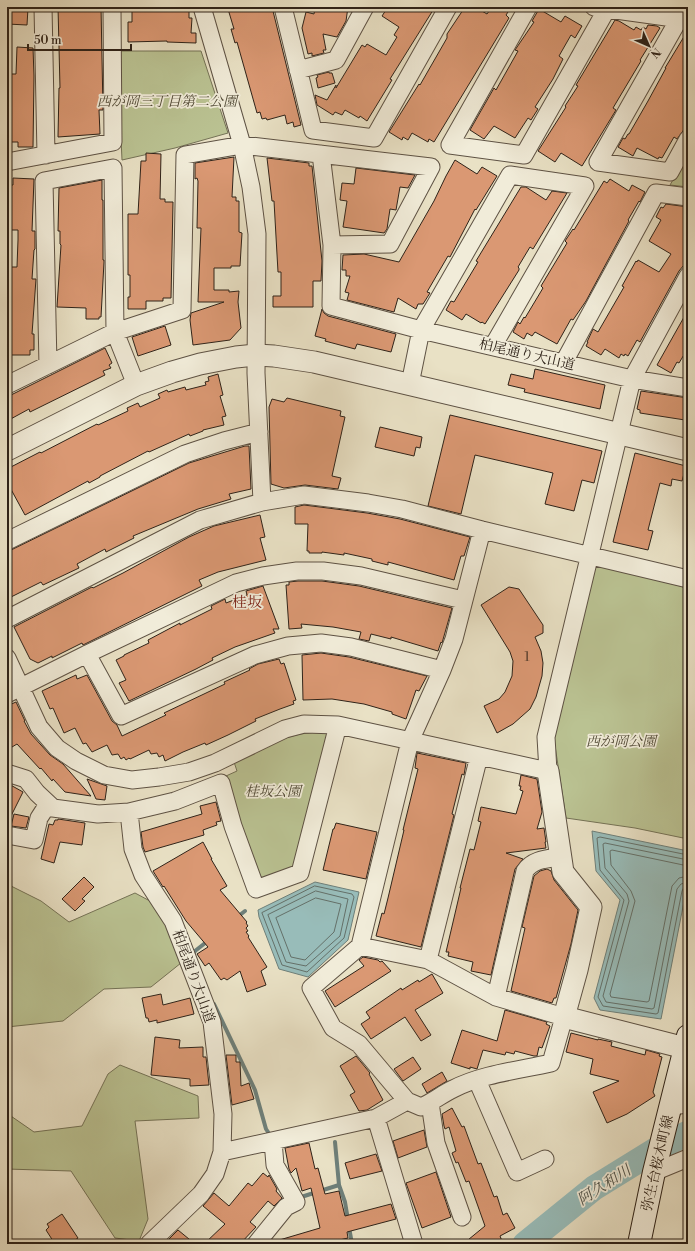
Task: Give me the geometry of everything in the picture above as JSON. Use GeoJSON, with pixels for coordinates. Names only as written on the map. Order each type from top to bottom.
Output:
{"type":"FeatureCollection","features":[{"type":"Feature","properties":{"kind":"main road","name":"弥生台桜木町線"},"geometry":{"type":"LineString","coordinates":[[640,1244],[664,1132],[679,1105],[686,1042]]}},
{"type":"Feature","properties":{"kind":"street"},"geometry":{"type":"LineString","coordinates":[[42,7],[46,155]]}},
{"type":"Feature","properties":{"kind":"street"},"geometry":{"type":"LineString","coordinates":[[7,162],[113,142],[112,7]]}},
{"type":"Feature","properties":{"kind":"street"},"geometry":{"type":"LineString","coordinates":[[202,7],[242,144],[251,187],[257,234],[256,355],[262,502]]}},
{"type":"Feature","properties":{"kind":"street"},"geometry":{"type":"LineString","coordinates":[[282,7],[313,130],[374,138],[448,7]]}},
{"type":"Feature","properties":{"kind":"street"},"geometry":{"type":"LineString","coordinates":[[298,70],[336,60],[365,7]]}},
{"type":"Feature","properties":{"kind":"street"},"geometry":{"type":"LineString","coordinates":[[528,7],[450,145],[524,155],[603,8],[683,20],[598,162],[670,172],[688,140]]}},
{"type":"Feature","properties":{"kind":"street"},"geometry":{"type":"LineString","coordinates":[[7,385],[115,332],[182,310],[186,154],[242,144],[431,167],[390,244],[332,245],[321,154]]}},
{"type":"Feature","properties":{"kind":"street"},"geometry":{"type":"LineString","coordinates":[[48,365],[44,181],[113,168],[115,332],[136,385]]}},
{"type":"Feature","properties":{"kind":"street"},"geometry":{"type":"LineString","coordinates":[[410,384],[422,330],[510,175],[585,186],[493,346]]}},
{"type":"Feature","properties":{"kind":"street"},"geometry":{"type":"LineString","coordinates":[[564,362],[656,193],[688,197]]}},
{"type":"Feature","properties":{"kind":"street","name":"柏尾通り大山道"},"geometry":{"type":"LineString","coordinates":[[332,245],[331,306],[422,330],[632,379],[688,388]]}},
{"type":"Feature","properties":{"kind":"street"},"geometry":{"type":"LineString","coordinates":[[482,530],[454,639],[442,670],[410,741],[360,946],[311,988],[333,1028],[359,1044],[407,1101],[421,1107],[454,1088],[477,1080],[489,1076],[551,1063],[577,970],[591,907],[563,872],[548,771],[546,737],[632,379],[688,276]]}},
{"type":"Feature","properties":{"kind":"street"},"geometry":{"type":"LineString","coordinates":[[7,450],[136,385],[200,364],[256,355],[314,362],[688,450]]}},
{"type":"Feature","properties":{"kind":"street"},"geometry":{"type":"LineString","coordinates":[[7,541],[185,454],[224,440],[259,432]]}},
{"type":"Feature","properties":{"kind":"street"},"geometry":{"type":"LineString","coordinates":[[7,618],[200,520],[262,502],[304,496],[328,497],[402,509],[482,530],[688,579]]}},
{"type":"Feature","properties":{"kind":"street"},"geometry":{"type":"LineString","coordinates":[[13,690],[236,583],[263,576],[297,571],[323,571],[361,576],[463,600]]}},
{"type":"Feature","properties":{"kind":"street"},"geometry":{"type":"LineString","coordinates":[[88,654],[121,716],[255,655],[288,646],[321,643],[351,647],[442,670]]}},
{"type":"Feature","properties":{"kind":"street"},"geometry":{"type":"LineString","coordinates":[[7,658],[13,690],[39,727],[57,748],[76,761],[104,775],[132,780],[159,778],[189,772],[215,763],[285,730],[304,724],[338,725],[548,771]]}},
{"type":"Feature","properties":{"kind":"street"},"geometry":{"type":"LineString","coordinates":[[7,773],[26,779],[37,793],[53,808],[98,814],[129,812],[175,801],[221,783],[233,826],[256,889],[300,873],[338,725]]}},
{"type":"Feature","properties":{"kind":"street"},"geometry":{"type":"LineString","coordinates":[[428,960],[479,756]]}},
{"type":"Feature","properties":{"kind":"street"},"geometry":{"type":"LineString","coordinates":[[7,835],[34,840],[39,818],[48,804]]}},
{"type":"Feature","properties":{"kind":"street","name":"柏尾通り大山道"},"geometry":{"type":"LineString","coordinates":[[129,812],[133,849],[143,875],[173,921],[212,1022],[223,1114],[222,1152],[215,1174],[201,1194],[149,1244]]}},
{"type":"Feature","properties":{"kind":"street"},"geometry":{"type":"LineString","coordinates":[[496,997],[525,871],[529,864],[560,857]]}},
{"type":"Feature","properties":{"kind":"street"},"geometry":{"type":"LineString","coordinates":[[360,946],[428,960],[496,997],[564,1017],[686,1042]]}},
{"type":"Feature","properties":{"kind":"street"},"geometry":{"type":"LineString","coordinates":[[477,1080],[517,1172],[545,1159]]}},
{"type":"Feature","properties":{"kind":"street"},"geometry":{"type":"LineString","coordinates":[[222,1152],[376,1118],[407,1101]]}},
{"type":"Feature","properties":{"kind":"street"},"geometry":{"type":"LineString","coordinates":[[430,1103],[436,1143],[462,1217]]}},
{"type":"Feature","properties":{"kind":"street"},"geometry":{"type":"LineString","coordinates":[[376,1118],[414,1244]]}},
{"type":"Feature","properties":{"kind":"street"},"geometry":{"type":"LineString","coordinates":[[256,1244],[286,1207],[296,1202],[275,1165],[273,1141]]}},
{"type":"Feature","properties":{"kind":"street"},"geometry":{"type":"LineString","coordinates":[[655,1169],[688,1158]]}},
{"type":"Feature","properties":{"kind":"green space","name":"西が岡三丁目第二公園"},"geometry":{"type":"Polygon","coordinates":[[[117,51],[201,51],[228,133],[175,148],[122,160],[117,51]]]}},
{"type":"Feature","properties":{"kind":"green space"},"geometry":{"type":"Polygon","coordinates":[[[688,154],[688,187],[670,185],[688,154]]]}},
{"type":"Feature","properties":{"kind":"green space","name":"西が岡公園"},"geometry":{"type":"Polygon","coordinates":[[[598,565],[688,588],[688,839],[635,828],[566,818],[554,739],[593,568],[598,565]]]}},
{"type":"Feature","properties":{"kind":"green space","name":"桂坂公園"},"geometry":{"type":"Polygon","coordinates":[[[324,731],[329,738],[294,869],[264,881],[258,878],[238,822],[226,776],[237,771],[234,762],[278,740],[300,734],[324,731]]]}},
{"type":"Feature","properties":{"kind":"green space"},"geometry":{"type":"Polygon","coordinates":[[[7,884],[41,901],[69,922],[135,893],[150,901],[169,927],[181,963],[151,987],[104,989],[63,1021],[7,1027],[7,884]]]}},
{"type":"Feature","properties":{"kind":"green space"},"geometry":{"type":"Polygon","coordinates":[[[120,1065],[198,1096],[199,1118],[135,1121],[148,1219],[139,1241],[115,1238],[71,1171],[7,1169],[7,1113],[34,1132],[82,1126],[108,1074],[120,1065]]]}},
{"type":"Feature","properties":{"kind":"water"},"geometry":{"type":"Polygon","coordinates":[[[592,831],[688,851],[688,881],[661,1019],[600,1010],[594,998],[620,900],[596,871],[592,831]]]}},
{"type":"Feature","properties":{"kind":"water"},"geometry":{"type":"Polygon","coordinates":[[[315,882],[359,892],[348,940],[308,977],[279,969],[259,917],[258,910],[315,882]]]}},
{"type":"Feature","properties":{"kind":"building"},"geometry":{"type":"Polygon","coordinates":[[[7,7],[28,8],[27,25],[7,24],[7,7]]]}},
{"type":"Feature","properties":{"kind":"building"},"geometry":{"type":"Polygon","coordinates":[[[58,7],[101,7],[103,110],[99,110],[100,134],[58,137],[60,88],[58,7]]]}},
{"type":"Feature","properties":{"kind":"building"},"geometry":{"type":"Polygon","coordinates":[[[189,7],[189,18],[192,18],[191,33],[196,33],[196,43],[167,41],[128,42],[128,22],[132,22],[132,8],[189,7]]]}},
{"type":"Feature","properties":{"kind":"building"},"geometry":{"type":"Polygon","coordinates":[[[235,7],[272,7],[301,125],[294,127],[293,122],[287,124],[285,115],[267,120],[266,118],[262,119],[260,112],[257,113],[237,42],[235,43],[231,29],[234,29],[228,9],[235,7]]]}},
{"type":"Feature","properties":{"kind":"building"},"geometry":{"type":"Polygon","coordinates":[[[315,7],[348,7],[346,21],[337,37],[323,34],[326,50],[323,50],[324,53],[312,56],[312,53],[308,54],[302,28],[306,12],[314,14],[315,7]]]}},
{"type":"Feature","properties":{"kind":"building"},"geometry":{"type":"Polygon","coordinates":[[[388,7],[435,7],[390,79],[392,80],[367,121],[360,116],[359,118],[345,110],[342,115],[335,112],[333,115],[317,105],[315,95],[327,100],[362,45],[365,47],[367,44],[386,55],[397,37],[394,35],[399,27],[382,16],[388,7]]]}},
{"type":"Feature","properties":{"kind":"building"},"geometry":{"type":"Polygon","coordinates":[[[465,7],[475,7],[487,14],[492,7],[500,7],[508,12],[506,15],[509,18],[434,142],[429,139],[428,142],[412,133],[408,140],[403,137],[402,140],[389,132],[419,84],[420,85],[447,38],[447,34],[465,7]]]}},
{"type":"Feature","properties":{"kind":"building"},"geometry":{"type":"Polygon","coordinates":[[[539,9],[561,22],[565,16],[582,26],[575,38],[571,35],[559,56],[563,59],[553,79],[535,107],[538,109],[531,120],[528,118],[515,138],[494,126],[484,139],[470,130],[494,88],[496,90],[518,51],[515,50],[534,22],[532,21],[539,9]]]}},
{"type":"Feature","properties":{"kind":"building"},"geometry":{"type":"Polygon","coordinates":[[[615,20],[634,30],[636,27],[641,30],[643,27],[646,29],[648,25],[657,26],[660,28],[613,108],[616,110],[582,166],[561,153],[555,162],[538,151],[566,107],[565,106],[578,86],[576,85],[615,20]]]}},
{"type":"Feature","properties":{"kind":"building"},"geometry":{"type":"Polygon","coordinates":[[[688,30],[688,124],[677,139],[674,137],[662,158],[659,157],[658,159],[637,148],[633,156],[618,147],[623,138],[625,139],[629,134],[665,68],[688,30]]]}},
{"type":"Feature","properties":{"kind":"building"},"geometry":{"type":"Polygon","coordinates":[[[17,47],[33,48],[33,147],[18,147],[18,142],[7,142],[7,74],[16,74],[17,47]]]}},
{"type":"Feature","properties":{"kind":"building"},"geometry":{"type":"Polygon","coordinates":[[[329,72],[332,73],[335,83],[318,88],[316,78],[318,77],[317,75],[329,72]]]}},
{"type":"Feature","properties":{"kind":"building"},"geometry":{"type":"Polygon","coordinates":[[[146,153],[161,154],[160,199],[165,199],[165,202],[173,202],[171,298],[163,298],[163,301],[146,301],[146,309],[128,309],[128,297],[130,297],[130,275],[128,275],[128,214],[138,214],[141,161],[146,161],[146,153]]]}},
{"type":"Feature","properties":{"kind":"building"},"geometry":{"type":"Polygon","coordinates":[[[234,157],[232,197],[236,197],[236,201],[239,201],[239,232],[242,233],[240,266],[231,266],[231,268],[214,268],[214,290],[229,290],[229,292],[239,291],[238,302],[241,328],[230,340],[193,345],[190,320],[191,313],[224,302],[198,302],[201,228],[197,228],[198,181],[197,178],[195,179],[195,163],[234,157]]]}},
{"type":"Feature","properties":{"kind":"building"},"geometry":{"type":"Polygon","coordinates":[[[267,158],[309,163],[309,166],[312,166],[322,261],[321,281],[313,281],[313,307],[273,307],[273,296],[281,296],[281,272],[278,272],[274,201],[272,201],[267,158]]]}},
{"type":"Feature","properties":{"kind":"building"},"geometry":{"type":"Polygon","coordinates":[[[455,160],[477,174],[482,167],[497,176],[476,210],[475,209],[450,257],[448,256],[427,292],[430,293],[423,304],[418,304],[416,309],[398,298],[394,312],[347,300],[349,293],[345,292],[350,276],[346,276],[346,270],[342,270],[343,255],[364,254],[399,262],[434,201],[455,160]]]}},
{"type":"Feature","properties":{"kind":"building"},"geometry":{"type":"Polygon","coordinates":[[[356,168],[415,175],[408,188],[400,187],[396,210],[390,209],[387,229],[384,233],[343,227],[347,201],[340,200],[342,183],[354,184],[356,168]]]}},
{"type":"Feature","properties":{"kind":"building"},"geometry":{"type":"Polygon","coordinates":[[[13,178],[34,179],[32,231],[35,231],[35,249],[32,279],[36,279],[32,334],[34,334],[34,350],[30,350],[30,355],[7,355],[7,267],[17,267],[18,240],[18,230],[7,230],[7,185],[13,185],[13,178]]]}},
{"type":"Feature","properties":{"kind":"building"},"geometry":{"type":"Polygon","coordinates":[[[610,179],[629,191],[632,185],[645,192],[628,220],[629,221],[586,301],[573,320],[571,319],[557,344],[535,332],[532,336],[527,333],[524,339],[513,332],[518,322],[520,324],[524,317],[525,318],[543,288],[541,286],[567,243],[565,241],[573,229],[574,230],[604,181],[607,183],[610,179]]]}},
{"type":"Feature","properties":{"kind":"building"},"geometry":{"type":"Polygon","coordinates":[[[102,180],[104,262],[101,317],[99,317],[99,319],[86,319],[86,308],[57,307],[61,245],[60,231],[58,231],[59,188],[102,180]]]}},
{"type":"Feature","properties":{"kind":"building"},"geometry":{"type":"Polygon","coordinates":[[[521,187],[526,187],[546,200],[552,191],[567,193],[533,249],[530,247],[518,267],[519,270],[485,324],[466,314],[462,320],[446,310],[451,301],[454,302],[478,262],[476,261],[521,187]]]}},
{"type":"Feature","properties":{"kind":"building"},"geometry":{"type":"Polygon","coordinates":[[[666,204],[688,207],[688,260],[679,271],[640,342],[637,340],[628,356],[621,354],[619,358],[605,349],[601,355],[586,346],[587,342],[593,329],[598,332],[624,287],[622,286],[636,261],[637,262],[638,260],[659,272],[671,254],[649,241],[661,220],[656,217],[661,207],[663,208],[666,204]]]}},
{"type":"Feature","properties":{"kind":"building"},"geometry":{"type":"Polygon","coordinates":[[[322,309],[328,316],[396,334],[391,352],[357,344],[355,349],[325,341],[326,339],[315,336],[322,309]]]}},
{"type":"Feature","properties":{"kind":"building"},"geometry":{"type":"Polygon","coordinates":[[[688,310],[688,355],[685,353],[679,363],[677,362],[671,373],[657,365],[688,310]]]}},
{"type":"Feature","properties":{"kind":"building"},"geometry":{"type":"Polygon","coordinates":[[[165,326],[171,345],[138,356],[132,337],[165,326]]]}},
{"type":"Feature","properties":{"kind":"building"},"geometry":{"type":"Polygon","coordinates":[[[105,348],[112,363],[109,365],[111,368],[103,371],[105,375],[30,412],[29,409],[7,421],[7,397],[105,348]]]}},
{"type":"Feature","properties":{"kind":"building"},"geometry":{"type":"Polygon","coordinates":[[[535,369],[605,385],[600,409],[524,392],[525,389],[508,385],[511,374],[533,379],[535,369]]]}},
{"type":"Feature","properties":{"kind":"building"},"geometry":{"type":"Polygon","coordinates":[[[218,374],[223,395],[220,396],[226,416],[222,417],[224,425],[203,430],[190,436],[189,434],[149,452],[148,451],[25,515],[7,482],[7,469],[97,424],[98,425],[128,411],[127,408],[138,403],[140,407],[160,398],[158,394],[167,390],[168,392],[185,387],[186,390],[206,385],[205,382],[209,381],[208,377],[218,374]]]}},
{"type":"Feature","properties":{"kind":"building"},"geometry":{"type":"Polygon","coordinates":[[[641,391],[688,398],[685,420],[640,413],[640,410],[637,409],[641,391]]]}},
{"type":"Feature","properties":{"kind":"building"},"geometry":{"type":"Polygon","coordinates":[[[287,398],[341,411],[340,416],[345,417],[332,476],[341,478],[338,489],[305,485],[284,488],[271,484],[269,407],[272,399],[284,402],[287,398]]]}},
{"type":"Feature","properties":{"kind":"building"},"geometry":{"type":"Polygon","coordinates":[[[450,415],[602,451],[594,483],[582,480],[574,511],[545,504],[553,473],[475,455],[461,514],[428,506],[450,415]]]}},
{"type":"Feature","properties":{"kind":"building"},"geometry":{"type":"Polygon","coordinates":[[[380,427],[422,437],[420,448],[416,447],[414,456],[375,447],[380,427]]]}},
{"type":"Feature","properties":{"kind":"building"},"geometry":{"type":"Polygon","coordinates":[[[249,446],[251,489],[229,494],[231,499],[198,509],[133,536],[134,538],[106,552],[105,549],[77,564],[79,568],[43,585],[41,582],[7,599],[7,577],[11,576],[7,568],[7,551],[189,463],[249,446]]]}},
{"type":"Feature","properties":{"kind":"building"},"geometry":{"type":"Polygon","coordinates":[[[635,453],[686,466],[682,481],[672,479],[671,486],[660,483],[648,530],[653,531],[648,550],[613,542],[635,453]]]}},
{"type":"Feature","properties":{"kind":"building"},"geometry":{"type":"Polygon","coordinates":[[[304,505],[400,519],[470,537],[464,556],[461,556],[454,580],[388,562],[388,565],[372,561],[372,559],[344,553],[344,555],[322,552],[309,553],[309,551],[307,551],[308,524],[295,524],[295,507],[304,505]]]}},
{"type":"Feature","properties":{"kind":"building"},"geometry":{"type":"Polygon","coordinates":[[[260,515],[265,537],[260,538],[266,560],[218,572],[199,580],[202,586],[83,645],[82,643],[52,658],[52,656],[38,663],[30,659],[14,627],[92,587],[93,588],[123,573],[189,537],[214,526],[260,515]]]}},
{"type":"Feature","properties":{"kind":"building"},"geometry":{"type":"Polygon","coordinates":[[[322,581],[359,586],[452,608],[442,643],[441,642],[438,651],[391,637],[391,639],[371,634],[369,641],[359,639],[361,632],[333,627],[301,624],[302,628],[289,629],[286,585],[289,585],[289,582],[322,581]]]}},
{"type":"Feature","properties":{"kind":"building"},"geometry":{"type":"Polygon","coordinates":[[[263,586],[279,629],[273,629],[275,633],[235,647],[212,658],[213,660],[196,669],[129,701],[119,683],[126,680],[116,660],[149,643],[148,640],[180,623],[180,625],[212,609],[211,606],[225,599],[226,603],[247,595],[246,591],[263,586]]]}},
{"type":"Feature","properties":{"kind":"building"},"geometry":{"type":"Polygon","coordinates":[[[509,587],[519,589],[543,625],[543,633],[535,637],[541,651],[543,663],[542,676],[536,697],[530,709],[513,724],[497,733],[484,706],[499,699],[505,692],[512,676],[513,661],[510,652],[481,605],[509,587]]]}},
{"type":"Feature","properties":{"kind":"building"},"geometry":{"type":"Polygon","coordinates":[[[321,653],[349,657],[427,676],[419,691],[416,690],[406,719],[392,714],[392,712],[364,704],[332,699],[303,700],[302,655],[321,653]]]}},
{"type":"Feature","properties":{"kind":"building"},"geometry":{"type":"Polygon","coordinates":[[[279,659],[281,664],[284,663],[296,700],[293,701],[294,704],[255,719],[256,721],[228,735],[206,745],[205,743],[183,752],[165,761],[163,755],[159,757],[157,753],[151,754],[149,750],[126,760],[124,757],[121,759],[118,754],[112,755],[107,745],[92,752],[86,743],[83,744],[75,728],[64,733],[53,708],[50,709],[42,691],[76,675],[77,679],[87,675],[112,721],[117,725],[122,736],[166,715],[164,713],[225,684],[224,682],[250,670],[249,669],[258,664],[279,659]]]}},
{"type":"Feature","properties":{"kind":"building"},"geometry":{"type":"Polygon","coordinates":[[[16,702],[31,734],[50,755],[63,764],[91,796],[65,792],[53,779],[52,781],[41,768],[40,769],[17,744],[7,750],[7,706],[16,702]]]}},
{"type":"Feature","properties":{"kind":"building"},"geometry":{"type":"Polygon","coordinates":[[[417,753],[466,763],[464,775],[462,774],[452,814],[454,815],[421,947],[376,936],[382,913],[384,914],[418,769],[415,768],[417,753]]]}},
{"type":"Feature","properties":{"kind":"building"},"geometry":{"type":"Polygon","coordinates":[[[521,775],[537,779],[542,812],[537,829],[544,828],[546,848],[506,853],[523,859],[515,869],[491,975],[471,971],[473,962],[448,956],[449,952],[446,952],[460,888],[470,849],[474,850],[481,822],[478,821],[481,807],[516,814],[523,791],[520,790],[521,786],[519,786],[521,775]]]}},
{"type":"Feature","properties":{"kind":"building"},"geometry":{"type":"Polygon","coordinates":[[[87,779],[107,786],[105,800],[96,799],[87,779]]]}},
{"type":"Feature","properties":{"kind":"building"},"geometry":{"type":"Polygon","coordinates":[[[7,783],[23,792],[7,824],[7,783]]]}},
{"type":"Feature","properties":{"kind":"building"},"geometry":{"type":"Polygon","coordinates":[[[216,802],[221,821],[216,822],[217,825],[203,830],[204,835],[145,852],[141,832],[202,814],[200,806],[216,802]]]}},
{"type":"Feature","properties":{"kind":"building"},"geometry":{"type":"Polygon","coordinates":[[[14,814],[29,817],[26,828],[11,826],[14,814]]]}},
{"type":"Feature","properties":{"kind":"building"},"geometry":{"type":"Polygon","coordinates":[[[58,819],[85,823],[82,845],[60,842],[54,863],[41,859],[49,824],[53,825],[55,820],[58,819]]]}},
{"type":"Feature","properties":{"kind":"building"},"geometry":{"type":"Polygon","coordinates":[[[336,823],[377,832],[366,879],[323,870],[333,829],[336,823]]]}},
{"type":"Feature","properties":{"kind":"building"},"geometry":{"type":"Polygon","coordinates":[[[203,842],[227,886],[220,890],[247,922],[246,923],[248,926],[246,928],[248,931],[246,932],[249,936],[248,937],[267,967],[261,971],[266,985],[247,992],[240,971],[227,980],[224,978],[221,980],[209,963],[205,966],[197,954],[208,947],[186,921],[153,871],[203,842]]]}},
{"type":"Feature","properties":{"kind":"building"},"geometry":{"type":"Polygon","coordinates":[[[547,869],[551,871],[554,880],[578,910],[571,944],[556,998],[554,998],[552,1003],[511,991],[525,928],[522,927],[534,876],[540,871],[547,869]]]}},
{"type":"Feature","properties":{"kind":"building"},"geometry":{"type":"Polygon","coordinates":[[[84,877],[94,887],[82,899],[85,901],[75,911],[62,899],[84,877]]]}},
{"type":"Feature","properties":{"kind":"building"},"geometry":{"type":"Polygon","coordinates":[[[363,957],[378,960],[380,962],[382,961],[391,971],[335,1007],[325,991],[364,966],[359,960],[363,957]]]}},
{"type":"Feature","properties":{"kind":"building"},"geometry":{"type":"Polygon","coordinates":[[[432,974],[443,993],[415,1010],[431,1035],[421,1041],[405,1017],[371,1039],[361,1024],[370,1018],[366,1012],[401,988],[402,990],[418,980],[419,982],[432,974]]]}},
{"type":"Feature","properties":{"kind":"building"},"geometry":{"type":"Polygon","coordinates":[[[161,994],[163,1005],[190,998],[194,1014],[157,1023],[157,1020],[149,1022],[148,1018],[146,1018],[142,998],[161,994]]]}},
{"type":"Feature","properties":{"kind":"building"},"geometry":{"type":"Polygon","coordinates":[[[505,1010],[547,1022],[546,1024],[550,1026],[542,1048],[539,1047],[537,1056],[515,1051],[514,1054],[506,1052],[505,1055],[483,1050],[477,1069],[470,1067],[470,1069],[451,1063],[462,1030],[497,1041],[505,1010]]]}},
{"type":"Feature","properties":{"kind":"building"},"geometry":{"type":"Polygon","coordinates":[[[571,1033],[612,1042],[611,1046],[645,1055],[646,1050],[660,1054],[659,1056],[662,1057],[653,1092],[655,1096],[627,1114],[607,1123],[593,1092],[619,1081],[590,1074],[593,1059],[566,1052],[571,1033]]]}},
{"type":"Feature","properties":{"kind":"building"},"geometry":{"type":"Polygon","coordinates":[[[155,1037],[180,1040],[179,1048],[203,1047],[203,1057],[206,1057],[209,1085],[190,1086],[190,1079],[151,1075],[155,1037]]]}},
{"type":"Feature","properties":{"kind":"building"},"geometry":{"type":"Polygon","coordinates":[[[226,1055],[236,1055],[236,1062],[240,1062],[241,1086],[249,1083],[254,1099],[232,1105],[226,1055]]]}},
{"type":"Feature","properties":{"kind":"building"},"geometry":{"type":"Polygon","coordinates":[[[356,1056],[370,1073],[369,1074],[383,1100],[367,1110],[359,1111],[350,1095],[355,1092],[340,1066],[356,1056]]]}},
{"type":"Feature","properties":{"kind":"building"},"geometry":{"type":"Polygon","coordinates":[[[413,1057],[421,1069],[403,1081],[394,1069],[413,1057]]]}},
{"type":"Feature","properties":{"kind":"building"},"geometry":{"type":"Polygon","coordinates":[[[442,1072],[447,1081],[427,1093],[422,1084],[442,1072]]]}},
{"type":"Feature","properties":{"kind":"building"},"geometry":{"type":"Polygon","coordinates":[[[452,1108],[462,1127],[464,1126],[478,1164],[481,1163],[494,1197],[497,1196],[503,1215],[507,1213],[515,1228],[500,1236],[502,1241],[495,1244],[463,1244],[485,1226],[469,1181],[466,1182],[458,1162],[456,1163],[452,1153],[456,1151],[449,1127],[445,1129],[444,1126],[442,1114],[452,1108]]]}},
{"type":"Feature","properties":{"kind":"building"},"geometry":{"type":"Polygon","coordinates":[[[424,1130],[427,1147],[398,1158],[393,1141],[424,1130]]]}},
{"type":"Feature","properties":{"kind":"building"},"geometry":{"type":"Polygon","coordinates":[[[309,1143],[315,1169],[318,1168],[325,1194],[339,1191],[345,1216],[391,1204],[396,1219],[347,1232],[348,1238],[327,1243],[329,1244],[276,1244],[276,1241],[320,1228],[311,1188],[302,1191],[296,1168],[291,1173],[289,1169],[285,1148],[309,1143]]]}},
{"type":"Feature","properties":{"kind":"building"},"geometry":{"type":"Polygon","coordinates":[[[376,1154],[382,1171],[350,1179],[345,1163],[376,1154]]]}},
{"type":"Feature","properties":{"kind":"building"},"geometry":{"type":"Polygon","coordinates":[[[436,1172],[451,1217],[422,1228],[406,1183],[436,1172]]]}},
{"type":"Feature","properties":{"kind":"building"},"geometry":{"type":"Polygon","coordinates":[[[263,1173],[268,1177],[269,1175],[277,1189],[276,1191],[282,1198],[274,1206],[268,1201],[250,1222],[256,1227],[240,1244],[204,1244],[225,1224],[203,1206],[214,1193],[229,1206],[248,1183],[252,1186],[263,1173]]]}},
{"type":"Feature","properties":{"kind":"building"},"geometry":{"type":"Polygon","coordinates":[[[62,1214],[78,1238],[69,1244],[55,1244],[46,1230],[49,1227],[47,1224],[62,1214]]]}},
{"type":"Feature","properties":{"kind":"building"},"geometry":{"type":"Polygon","coordinates":[[[178,1230],[195,1244],[175,1244],[169,1239],[178,1230]]]}},
{"type":"Feature","properties":{"kind":"waterway"},"geometry":{"type":"LineString","coordinates":[[236,918],[245,911]]}},
{"type":"Feature","properties":{"kind":"waterway"},"geometry":{"type":"LineString","coordinates":[[194,957],[193,955],[195,951],[209,940]]}},
{"type":"Feature","properties":{"kind":"waterway"},"geometry":{"type":"LineString","coordinates":[[214,1004],[255,1090],[266,1129],[270,1135]]}},
{"type":"Feature","properties":{"kind":"waterway","name":"阿久和川"},"geometry":{"type":"LineString","coordinates":[[525,1244],[594,1188],[662,1146],[688,1133]]}},
{"type":"Feature","properties":{"kind":"waterway"},"geometry":{"type":"LineString","coordinates":[[335,1142],[339,1185],[345,1202],[348,1220]]}},
{"type":"Feature","properties":{"kind":"waterway"},"geometry":{"type":"LineString","coordinates":[[298,1198],[339,1185]]}},
{"type":"Feature","properties":{"kind":"waterway"},"geometry":{"type":"LineString","coordinates":[[349,1227],[352,1244]]}},
{"type":"Feature","properties":{"kind":"district","name":"桂坂"},"geometry":{"type":"Point","coordinates":[247,602]}}]}
